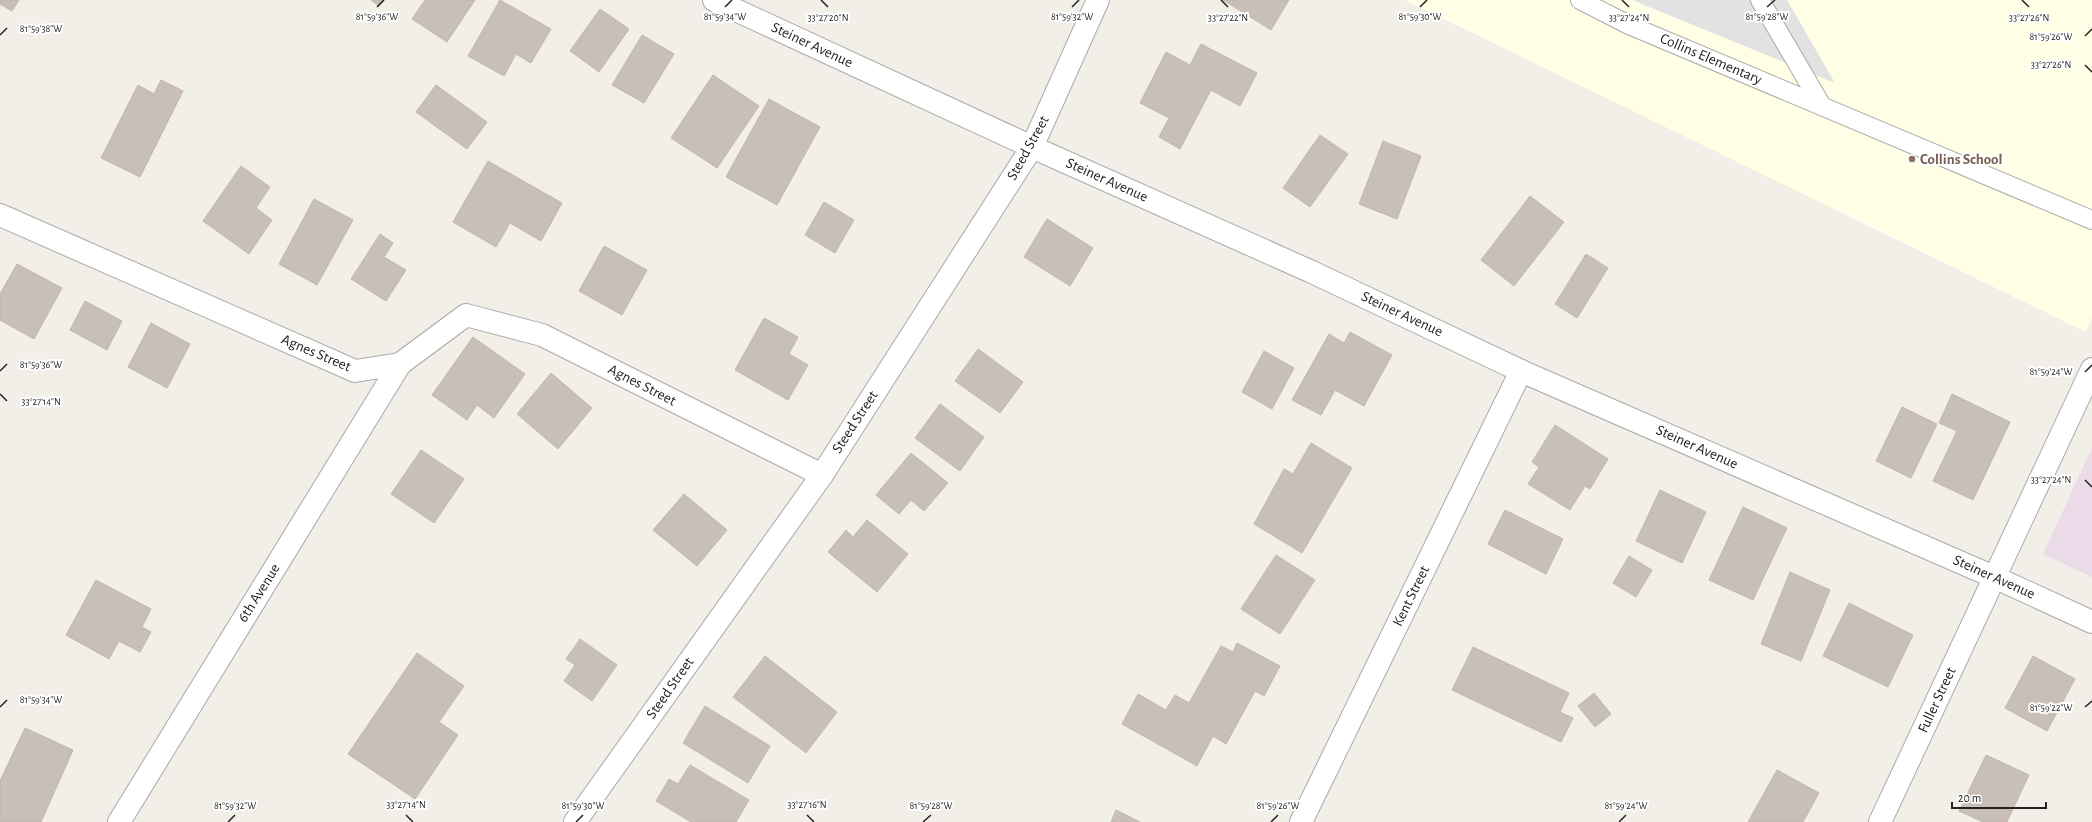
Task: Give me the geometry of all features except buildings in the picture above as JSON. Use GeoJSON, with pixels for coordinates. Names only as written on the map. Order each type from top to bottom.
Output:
{"type":"FeatureCollection","features":[{"type":"Feature","properties":{"kind":"street","name":"Steiner Avenue"},"geometry":{"type":"LineString","coordinates":[[714,0],[1032,147],[1312,272],[1521,371],[1994,577],[2092,622]]}},
{"type":"Feature","properties":{"kind":"street","name":"Steed Street"},"geometry":{"type":"LineString","coordinates":[[575,822],[822,475],[1032,147],[1098,0]]}},
{"type":"Feature","properties":{"kind":"street","name":"Agnes Street"},"geometry":{"type":"LineString","coordinates":[[0,215],[355,371],[400,364],[466,315],[542,335],[822,475]]}},
{"type":"Feature","properties":{"kind":"street","name":"6th Avenue"},"geometry":{"type":"LineString","coordinates":[[118,822],[400,364]]}},
{"type":"Feature","properties":{"kind":"street","name":"Fuller Street"},"geometry":{"type":"LineString","coordinates":[[1880,822],[2092,369]]}},
{"type":"Feature","properties":{"kind":"street","name":"Kent Street"},"geometry":{"type":"LineString","coordinates":[[1301,822],[1521,371]]}},
{"type":"Feature","properties":{"kind":"lane","name":"Collins Elementary"},"geometry":{"type":"LineString","coordinates":[[1580,0],[1629,25],[2092,220]]}},
{"type":"Feature","properties":{"kind":"lane"},"geometry":{"type":"LineString","coordinates":[[1760,0],[1822,106]]}},
{"type":"Feature","properties":{"kind":"shaded area","name":"Collins School"},"geometry":{"type":"Polygon","coordinates":[[[1405,0],[2092,0],[2092,318],[2086,332],[1405,0]]]}},
{"type":"Feature","properties":{"kind":"shaded area"},"geometry":{"type":"Polygon","coordinates":[[[1632,0],[1787,0],[1835,83],[1632,0]]]}},
{"type":"Feature","properties":{"kind":"shaded area"},"geometry":{"type":"Polygon","coordinates":[[[2092,448],[2092,577],[2043,554],[2092,448]]]}},
{"type":"Feature","properties":{"kind":"place","name":"Collins School"},"geometry":{"type":"Point","coordinates":[1912,159]}}]}
